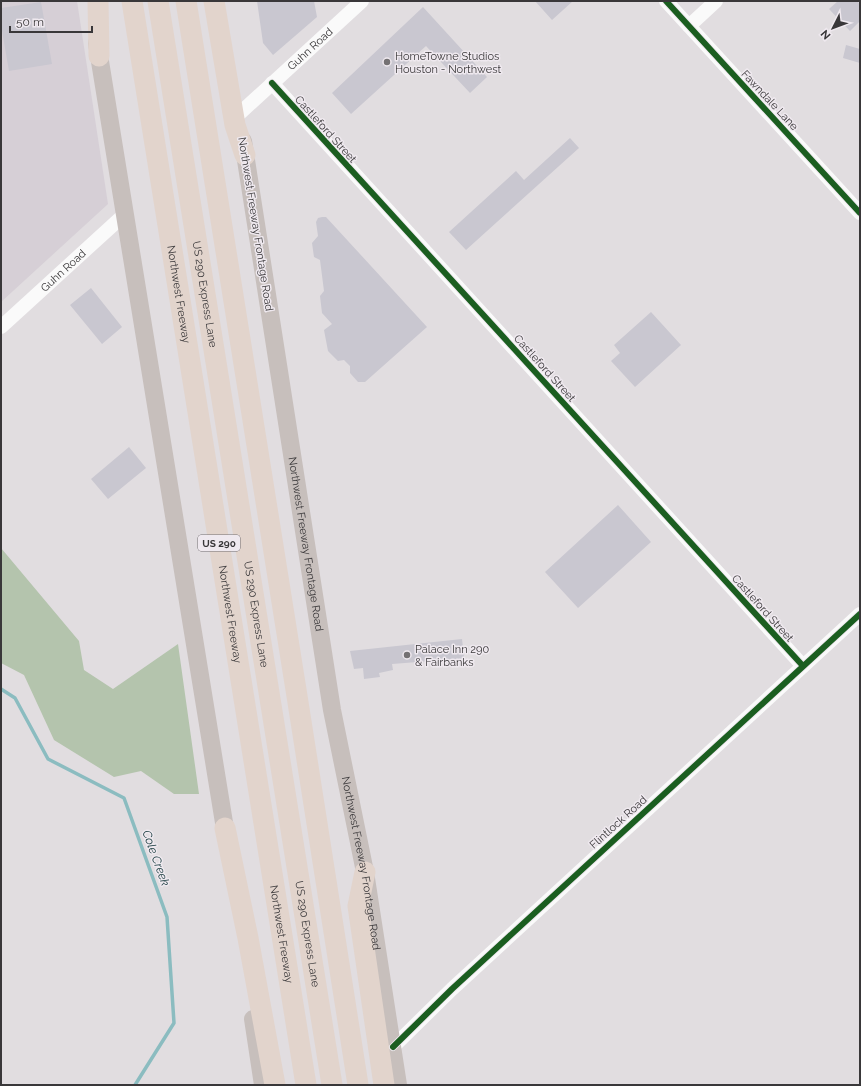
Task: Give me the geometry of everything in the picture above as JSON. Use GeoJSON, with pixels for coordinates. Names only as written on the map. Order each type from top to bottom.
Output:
{"type":"FeatureCollection","features":[{"type":"Feature","properties":{"kind":"highway"},"geometry":{"type":"LineString","coordinates":[[98,1],[99,56]]}},
{"type":"Feature","properties":{"kind":"highway","name":"Northwest Freeway"},"geometry":{"type":"LineString","coordinates":[[132,1],[306,1085]]}},
{"type":"Feature","properties":{"kind":"highway","name":"US 290 Express Lane"},"geometry":{"type":"LineString","coordinates":[[158,1],[332,1085]]}},
{"type":"Feature","properties":{"kind":"highway"},"geometry":{"type":"LineString","coordinates":[[186,1],[358,1085]]}},
{"type":"Feature","properties":{"kind":"highway"},"geometry":{"type":"LineString","coordinates":[[214,1],[235,125],[245,155]]}},
{"type":"Feature","properties":{"kind":"highway"},"geometry":{"type":"LineString","coordinates":[[225,828],[248,938],[274,1085]]}},
{"type":"Feature","properties":{"kind":"highway"},"geometry":{"type":"LineString","coordinates":[[365,872],[358,906],[384,1085]]}},
{"type":"Feature","properties":{"kind":"main road"},"geometry":{"type":"LineString","coordinates":[[89,1],[225,828],[263,1085]]}},
{"type":"Feature","properties":{"kind":"main road","name":"Northwest Freeway Frontage Road"},"geometry":{"type":"LineString","coordinates":[[223,1],[245,155],[332,710],[365,872],[398,1085]]}},
{"type":"Feature","properties":{"kind":"street","name":"Guhn Road"},"geometry":{"type":"LineString","coordinates":[[240,113],[362,1]]}},
{"type":"Feature","properties":{"kind":"street","name":"Fawndale Lane"},"geometry":{"type":"LineString","coordinates":[[666,1],[860,213]]}},
{"type":"Feature","properties":{"kind":"street"},"geometry":{"type":"LineString","coordinates":[[689,26],[716,1]]}},
{"type":"Feature","properties":{"kind":"street","name":"Castleford Street"},"geometry":{"type":"LineString","coordinates":[[272,83],[803,666]]}},
{"type":"Feature","properties":{"kind":"street","name":"Guhn Road"},"geometry":{"type":"LineString","coordinates":[[1,327],[125,214]]}},
{"type":"Feature","properties":{"kind":"street","name":"Flintlock Road"},"geometry":{"type":"LineString","coordinates":[[393,1047],[452,989],[860,614]]}},
{"type":"Feature","properties":{"kind":"shaded area"},"geometry":{"type":"Polygon","coordinates":[[[1,1],[77,1],[108,204],[1,302],[1,1]]]}},
{"type":"Feature","properties":{"kind":"green space"},"geometry":{"type":"Polygon","coordinates":[[[1,548],[79,641],[84,670],[113,689],[178,644],[199,794],[174,794],[141,771],[114,777],[54,740],[24,675],[1,663],[1,548]]]}},
{"type":"Feature","properties":{"kind":"building"},"geometry":{"type":"Polygon","coordinates":[[[257,1],[314,1],[317,17],[273,55],[263,43],[257,1]]]}},
{"type":"Feature","properties":{"kind":"building"},"geometry":{"type":"Polygon","coordinates":[[[535,1],[573,1],[552,20],[535,1]]]}},
{"type":"Feature","properties":{"kind":"building"},"geometry":{"type":"Polygon","coordinates":[[[838,1],[857,1],[860,4],[860,21],[850,31],[829,9],[838,1]]]}},
{"type":"Feature","properties":{"kind":"building"},"geometry":{"type":"Polygon","coordinates":[[[41,2],[52,64],[9,71],[1,25],[1,8],[41,2]]]}},
{"type":"Feature","properties":{"kind":"building","name":"HomeTowne Studios Houston - Northwest"},"geometry":{"type":"Polygon","coordinates":[[[423,7],[487,77],[470,93],[426,46],[351,114],[332,93],[423,7]]]}},
{"type":"Feature","properties":{"kind":"building"},"geometry":{"type":"Polygon","coordinates":[[[846,45],[860,49],[860,63],[843,58],[846,45]]]}},
{"type":"Feature","properties":{"kind":"building"},"geometry":{"type":"Polygon","coordinates":[[[570,138],[579,148],[466,250],[449,232],[516,171],[524,180],[570,138]]]}},
{"type":"Feature","properties":{"kind":"building"},"geometry":{"type":"Polygon","coordinates":[[[326,217],[427,327],[365,382],[358,382],[350,373],[350,366],[344,360],[338,361],[328,351],[324,330],[332,324],[322,313],[320,296],[324,291],[320,260],[314,257],[312,243],[318,236],[316,222],[318,218],[326,217]]]}},
{"type":"Feature","properties":{"kind":"building"},"geometry":{"type":"Polygon","coordinates":[[[91,288],[122,327],[102,344],[70,305],[91,288]]]}},
{"type":"Feature","properties":{"kind":"building"},"geometry":{"type":"Polygon","coordinates":[[[651,312],[681,345],[635,387],[611,361],[620,353],[614,345],[651,312]]]}},
{"type":"Feature","properties":{"kind":"building"},"geometry":{"type":"Polygon","coordinates":[[[129,447],[146,468],[108,499],[91,479],[129,447]]]}},
{"type":"Feature","properties":{"kind":"building"},"geometry":{"type":"Polygon","coordinates":[[[618,505],[651,542],[578,608],[545,572],[618,505]]]}},
{"type":"Feature","properties":{"kind":"building","name":"Palace Inn 290 & Fairbanks"},"geometry":{"type":"Polygon","coordinates":[[[462,639],[465,665],[456,666],[456,659],[392,664],[393,670],[379,673],[380,677],[364,679],[363,668],[354,669],[350,651],[462,639]]]}},
{"type":"Feature","properties":{"kind":"waterway","name":"Cole Creek"},"geometry":{"type":"LineString","coordinates":[[1,689],[15,698],[48,759],[124,798],[167,917],[174,1023],[135,1085]]}},
{"type":"Feature","properties":{"kind":"cycle path"},"geometry":{"type":"LineString","coordinates":[[666,1],[860,213]]}},
{"type":"Feature","properties":{"kind":"cycle path"},"geometry":{"type":"LineString","coordinates":[[272,83],[803,666]]}},
{"type":"Feature","properties":{"kind":"cycle path"},"geometry":{"type":"LineString","coordinates":[[393,1047],[452,989],[860,614]]}},
{"type":"Feature","properties":{"kind":"place","name":"HomeTowne Studios Houston - Northwest"},"geometry":{"type":"Point","coordinates":[387,62]}},
{"type":"Feature","properties":{"kind":"place","name":"Palace Inn 290 & Fairbanks"},"geometry":{"type":"Point","coordinates":[407,655]}}]}
